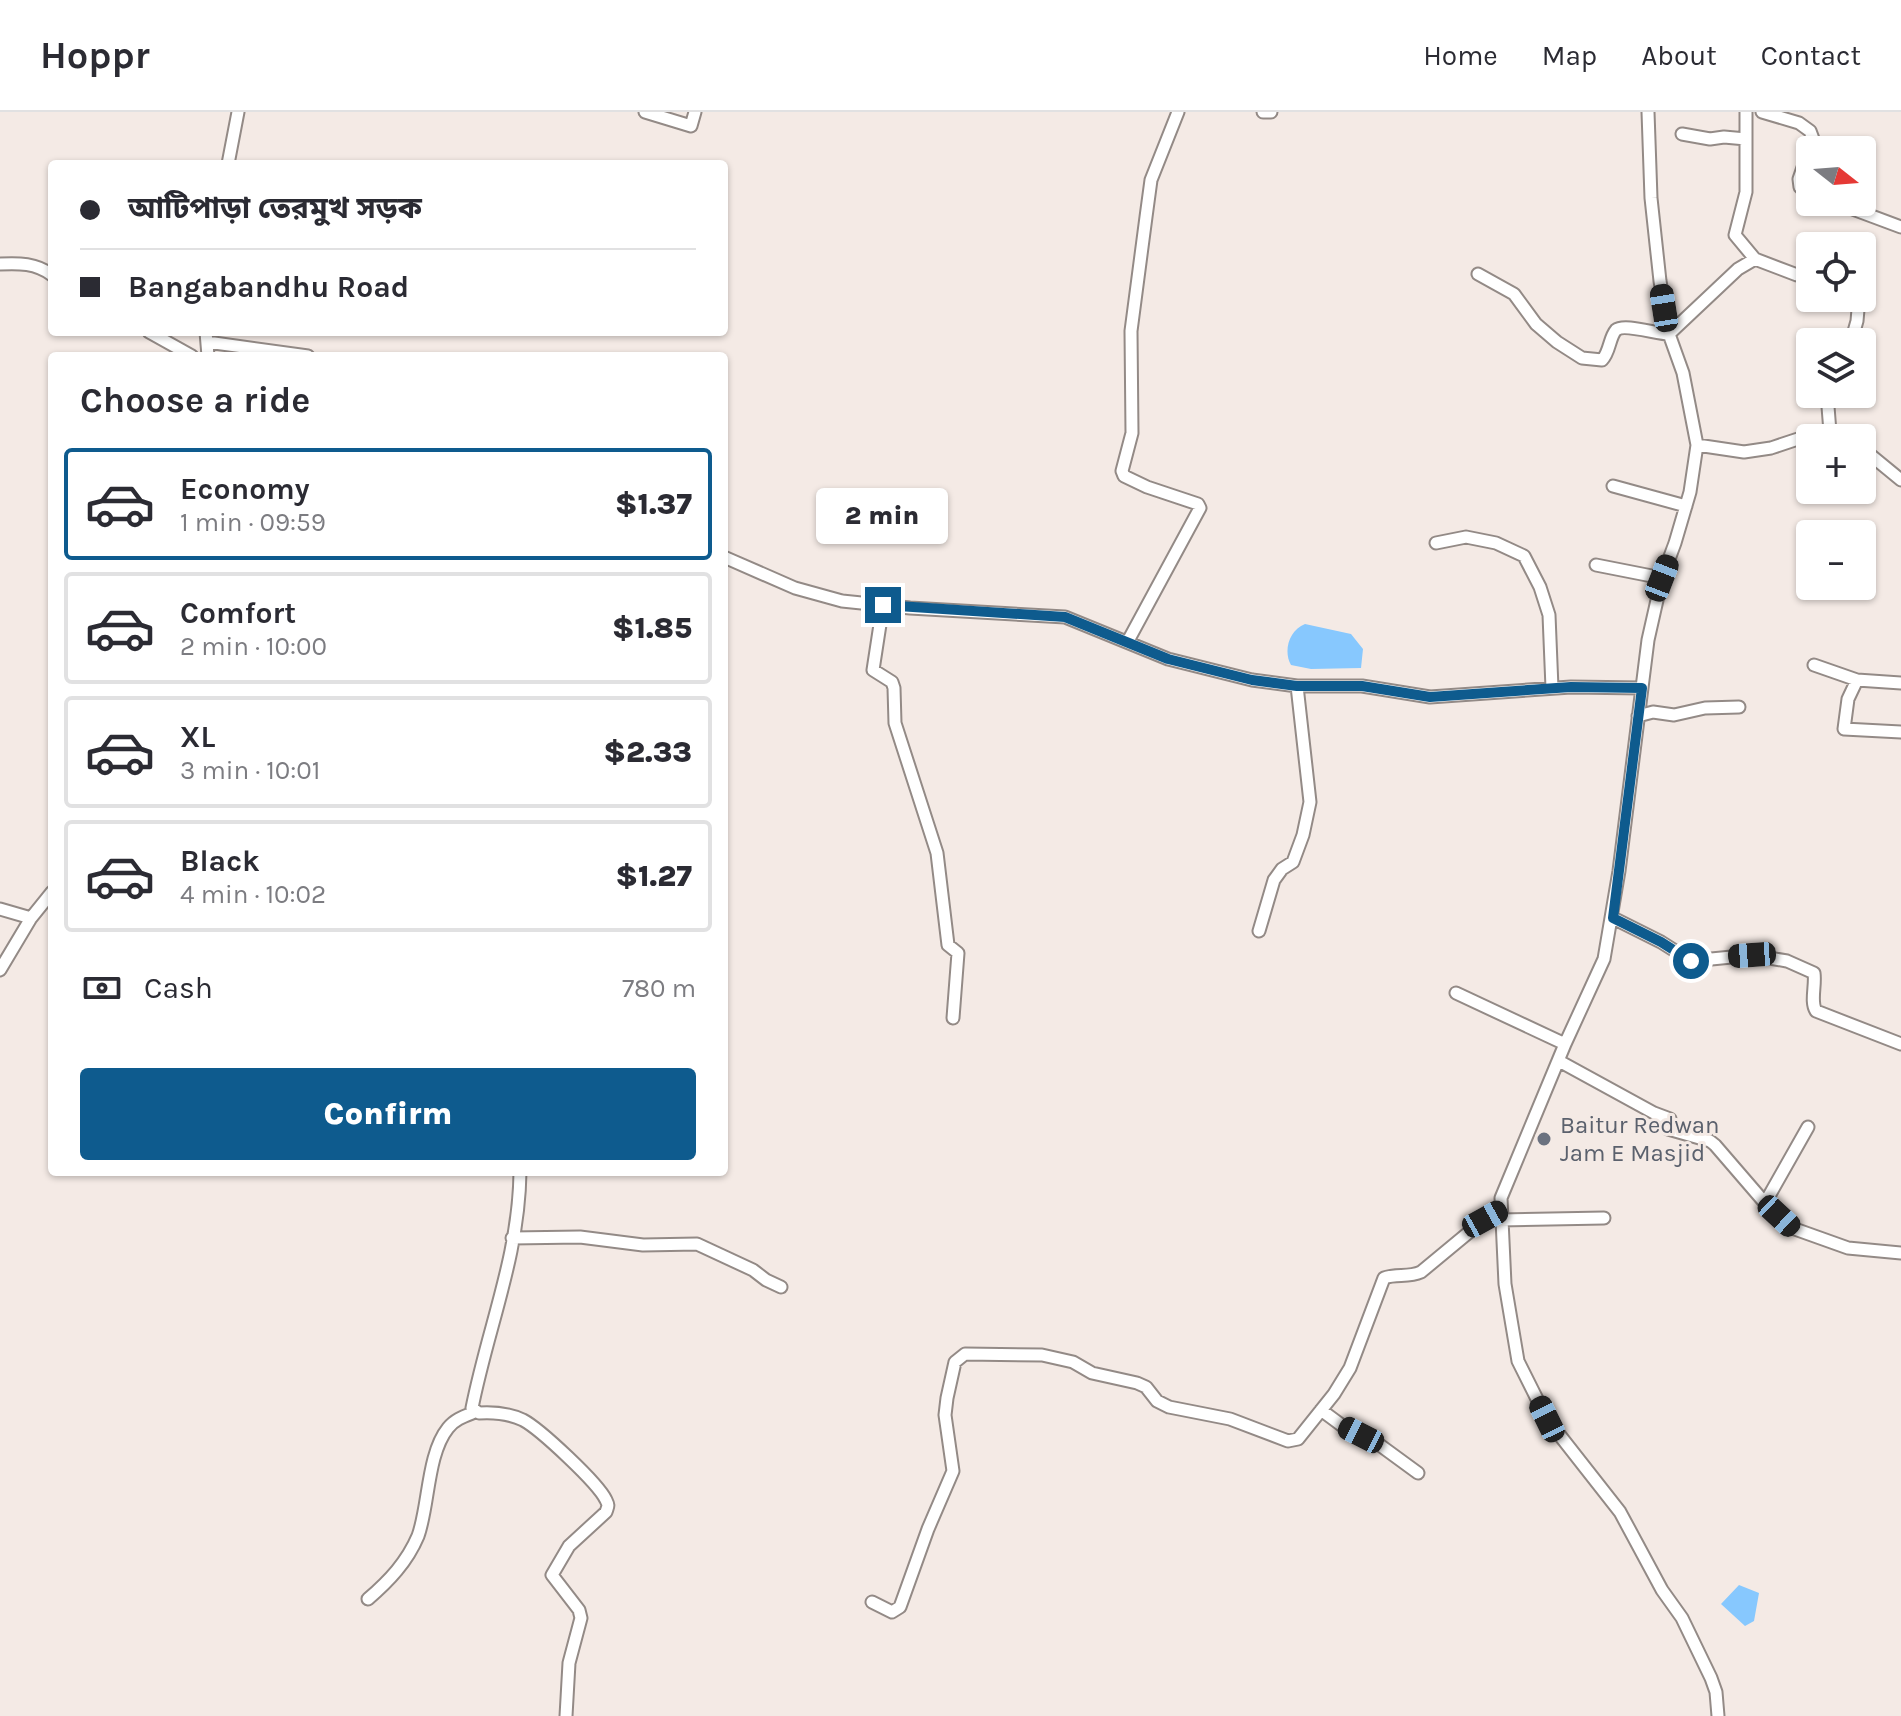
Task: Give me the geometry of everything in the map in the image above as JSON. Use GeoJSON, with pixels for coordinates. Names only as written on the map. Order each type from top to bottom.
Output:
{"type":"FeatureCollection","features":[{"type":"Feature","properties":{"kind":"street"},"geometry":{"type":"LineString","coordinates":[[229,160],[238,112]]}},
{"type":"Feature","properties":{"kind":"street"},"geometry":{"type":"LineString","coordinates":[[645,112],[691,126],[695,112]]}},
{"type":"Feature","properties":{"kind":"street"},"geometry":{"type":"LineString","coordinates":[[1128,641],[1200,508],[1198,504],[1147,487],[1124,476],[1122,471],[1132,433],[1131,331],[1151,180],[1178,112]]}},
{"type":"Feature","properties":{"kind":"street"},"geometry":{"type":"LineString","coordinates":[[1263,112],[1271,112]]}},
{"type":"Feature","properties":{"kind":"street"},"geometry":{"type":"LineString","coordinates":[[1648,112],[1651,198],[1660,281],[1669,334],[1683,373],[1697,445],[1686,506],[1662,578],[1648,640],[1613,918],[1604,959],[1501,1198],[1500,1216],[1505,1284],[1518,1361],[1547,1419],[1620,1512],[1662,1590],[1682,1618],[1711,1678],[1718,1716]]}},
{"type":"Feature","properties":{"kind":"street"},"geometry":{"type":"LineString","coordinates":[[1746,112],[1746,192],[1735,235],[1755,259],[1796,273]]}},
{"type":"Feature","properties":{"kind":"street"},"geometry":{"type":"LineString","coordinates":[[1762,112],[1799,123],[1812,136]]}},
{"type":"Feature","properties":{"kind":"street"},"geometry":{"type":"LineString","coordinates":[[1682,134],[1710,139],[1746,139]]}},
{"type":"Feature","properties":{"kind":"street"},"geometry":{"type":"LineString","coordinates":[[1872,216],[1901,227]]}},
{"type":"Feature","properties":{"kind":"street"},"geometry":{"type":"LineString","coordinates":[[1669,334],[1738,269],[1755,259]]}},
{"type":"Feature","properties":{"kind":"street"},"geometry":{"type":"LineString","coordinates":[[0,264],[22,263],[48,272]]}},
{"type":"Feature","properties":{"kind":"street"},"geometry":{"type":"LineString","coordinates":[[1478,274],[1514,294],[1536,324],[1582,358],[1602,360],[1614,332],[1619,328],[1669,334]]}},
{"type":"Feature","properties":{"kind":"street"},"geometry":{"type":"LineString","coordinates":[[156,336],[185,352]]}},
{"type":"Feature","properties":{"kind":"street"},"geometry":{"type":"LineString","coordinates":[[207,337],[287,352]]}},
{"type":"Feature","properties":{"kind":"street"},"geometry":{"type":"LineString","coordinates":[[1697,445],[1744,452],[1796,440]]}},
{"type":"Feature","properties":{"kind":"street"},"geometry":{"type":"LineString","coordinates":[[1876,459],[1901,480]]}},
{"type":"Feature","properties":{"kind":"street"},"geometry":{"type":"LineString","coordinates":[[1613,486],[1686,506]]}},
{"type":"Feature","properties":{"kind":"street"},"geometry":{"type":"LineString","coordinates":[[1436,543],[1466,537],[1496,543],[1524,556],[1540,587],[1549,615],[1552,688]]}},
{"type":"Feature","properties":{"kind":"street"},"geometry":{"type":"LineString","coordinates":[[728,559],[795,588],[842,601],[1065,617],[1168,659],[1212,672],[1297,686],[1362,686],[1430,697],[1552,688],[1642,688]]}},
{"type":"Feature","properties":{"kind":"street"},"geometry":{"type":"LineString","coordinates":[[1596,565],[1662,578]]}},
{"type":"Feature","properties":{"kind":"street"},"geometry":{"type":"LineString","coordinates":[[883,605],[873,670],[892,682],[895,723],[937,853],[948,945],[958,953],[953,1018]]}},
{"type":"Feature","properties":{"kind":"street"},"geometry":{"type":"LineString","coordinates":[[1814,665],[1857,680],[1901,683]]}},
{"type":"Feature","properties":{"kind":"street"},"geometry":{"type":"LineString","coordinates":[[1857,680],[1848,699],[1844,729],[1901,732]]}},
{"type":"Feature","properties":{"kind":"street"},"geometry":{"type":"LineString","coordinates":[[1259,931],[1274,880],[1282,869],[1293,862],[1310,802],[1297,686]]}},
{"type":"Feature","properties":{"kind":"street"},"geometry":{"type":"LineString","coordinates":[[1638,716],[1653,712],[1674,715],[1705,708],[1739,707]]}},
{"type":"Feature","properties":{"kind":"street"},"geometry":{"type":"LineString","coordinates":[[0,970],[31,918],[48,901]]}},
{"type":"Feature","properties":{"kind":"street"},"geometry":{"type":"LineString","coordinates":[[0,909],[31,918]]}},
{"type":"Feature","properties":{"kind":"street"},"geometry":{"type":"LineString","coordinates":[[1613,918],[1691,961],[1752,955],[1787,961],[1814,973],[1813,1009],[1901,1044]]}},
{"type":"Feature","properties":{"kind":"street"},"geometry":{"type":"LineString","coordinates":[[1456,993],[1565,1044]]}},
{"type":"Feature","properties":{"kind":"street"},"geometry":{"type":"LineString","coordinates":[[1559,1061],[1654,1113],[1664,1115],[1670,1119],[1668,1129],[1710,1141],[1765,1203],[1792,1228],[1848,1248],[1901,1253]]}},
{"type":"Feature","properties":{"kind":"street"},"geometry":{"type":"LineString","coordinates":[[1765,1203],[1808,1127]]}},
{"type":"Feature","properties":{"kind":"street"},"geometry":{"type":"LineString","coordinates":[[475,1412],[472,1408],[476,1388],[505,1285],[519,1206],[520,1176]]}},
{"type":"Feature","properties":{"kind":"street"},"geometry":{"type":"LineString","coordinates":[[872,1602],[892,1612],[900,1607],[928,1529],[949,1485],[953,1471],[945,1415],[947,1398],[955,1362],[965,1354],[1042,1355],[1073,1362],[1092,1373],[1146,1387],[1157,1401],[1169,1407],[1230,1419],[1288,1441],[1298,1439],[1334,1394],[1350,1368],[1384,1278],[1421,1272],[1485,1219],[1500,1216],[1604,1218]]}},
{"type":"Feature","properties":{"kind":"street"},"geometry":{"type":"LineString","coordinates":[[512,1238],[580,1237],[643,1245],[697,1244],[781,1287]]}},
{"type":"Feature","properties":{"kind":"street"},"geometry":{"type":"LineString","coordinates":[[1321,1410],[1344,1427],[1377,1443],[1418,1473]]}},
{"type":"Feature","properties":{"kind":"street"},"geometry":{"type":"LineString","coordinates":[[368,1599],[410,1554],[423,1520],[430,1475],[447,1429],[457,1419],[475,1412],[493,1412],[522,1420],[541,1433],[596,1488],[608,1506],[606,1512],[569,1546],[552,1575],[579,1610],[581,1618],[569,1663],[566,1716]]}},
{"type":"Feature","properties":{"kind":"water"},"geometry":{"type":"Polygon","coordinates":[[[1305,624],[1351,634],[1363,649],[1361,668],[1311,669],[1291,665],[1288,654],[1291,636],[1305,624]]]}},
{"type":"Feature","properties":{"kind":"water"},"geometry":{"type":"Polygon","coordinates":[[[1739,1585],[1759,1593],[1754,1621],[1745,1626],[1721,1604],[1739,1585]]]}},
{"type":"Feature","properties":{"kind":"place","name":"Baitur Redwan Jam E Masjid"},"geometry":{"type":"Point","coordinates":[1544,1139]}},
{"type":"Feature","properties":{"kind":"route"},"geometry":{"type":"LineString","coordinates":[[883,605],[1065,617],[1168,659],[1212,672],[1297,686],[1362,686],[1430,697],[1571,687],[1642,688],[1613,918],[1691,961]]}}]}
